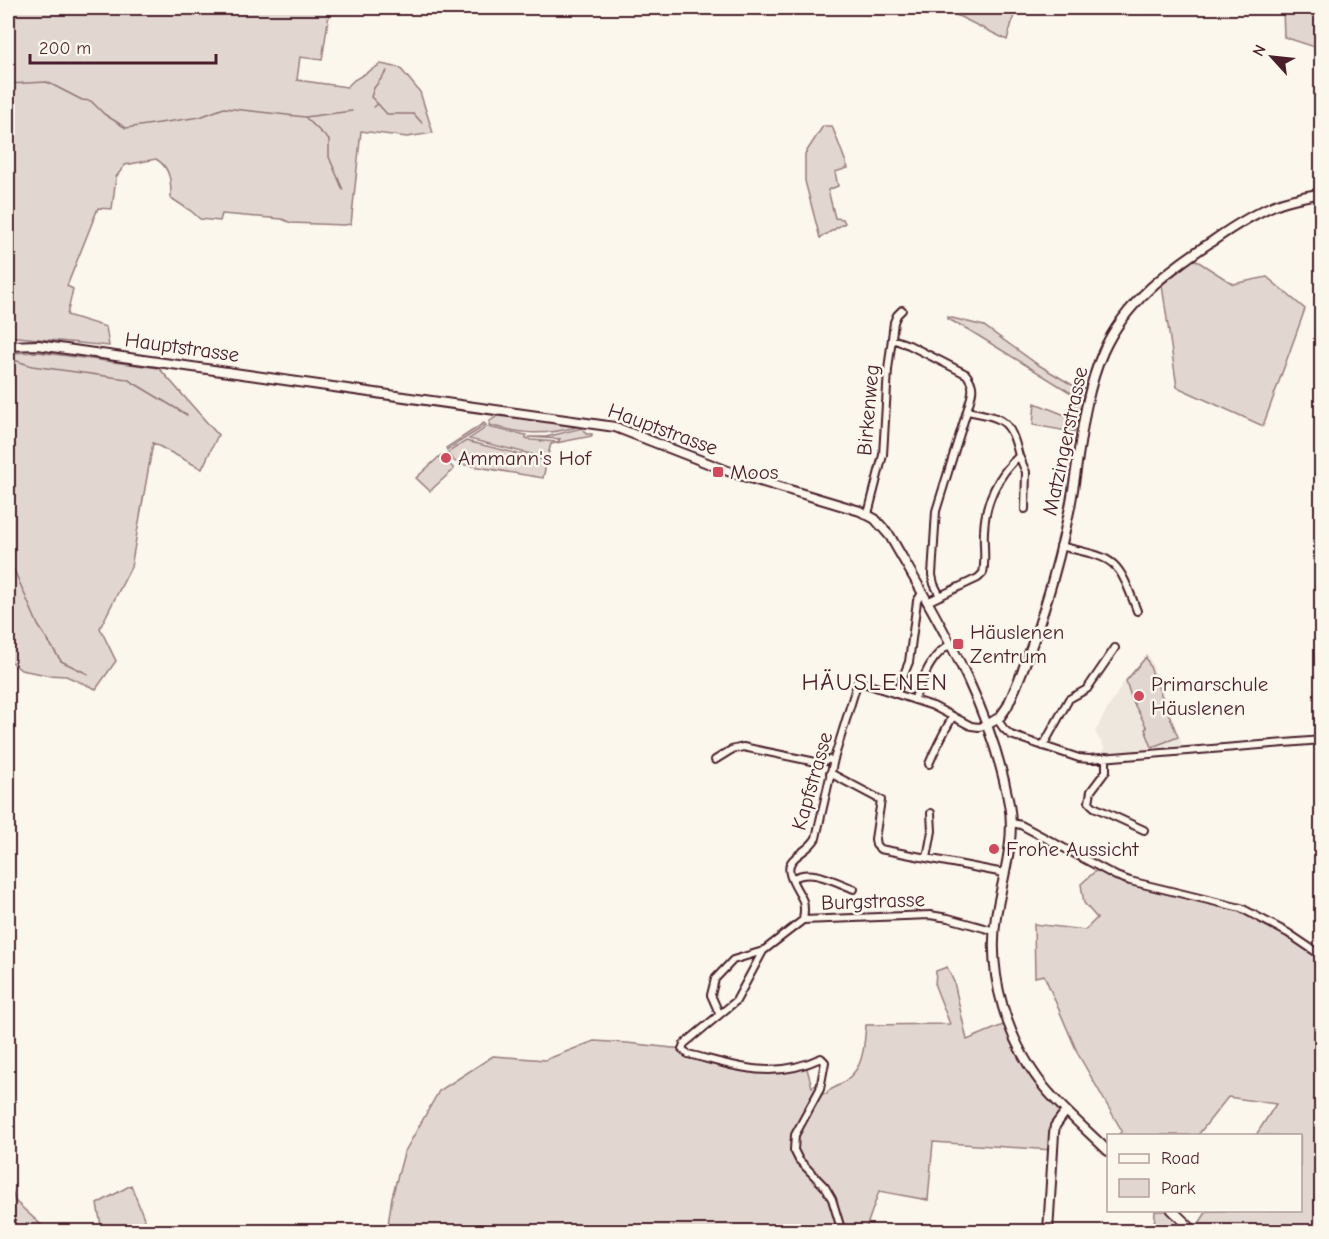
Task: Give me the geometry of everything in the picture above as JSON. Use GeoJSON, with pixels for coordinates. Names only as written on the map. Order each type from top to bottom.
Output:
{"type":"FeatureCollection","features":[{"type":"Feature","properties":{"kind":"street","name":"Matzingerstrasse"},"geometry":{"type":"LineString","coordinates":[[987,725],[997,719],[1007,707],[1048,593],[1069,510],[1091,383],[1104,349],[1125,317],[1151,286],[1173,268],[1237,224],[1278,204],[1322,193]]}},
{"type":"Feature","properties":{"kind":"street","name":"Birkenweg"},"geometry":{"type":"LineString","coordinates":[[868,514],[883,455],[888,370],[894,322],[902,310]]}},
{"type":"Feature","properties":{"kind":"street"},"geometry":{"type":"LineString","coordinates":[[892,339],[909,345],[966,374],[972,382],[973,389],[967,411],[936,511],[932,575],[940,596]]}},
{"type":"Feature","properties":{"kind":"street","name":"Hauptstrasse"},"geometry":{"type":"LineString","coordinates":[[8,346],[49,346],[615,427],[733,473],[868,514],[890,536],[951,644],[975,692],[1008,798],[1011,823],[995,931],[998,983],[1008,1023],[1017,1045],[1045,1088],[1107,1150]]}},
{"type":"Feature","properties":{"kind":"street"},"geometry":{"type":"LineString","coordinates":[[967,411],[999,418],[1013,433],[1026,472],[1025,509]]}},
{"type":"Feature","properties":{"kind":"street"},"geometry":{"type":"LineString","coordinates":[[927,603],[978,578],[983,573],[984,528],[987,511],[1000,476],[1019,456]]}},
{"type":"Feature","properties":{"kind":"street"},"geometry":{"type":"LineString","coordinates":[[1060,546],[1098,555],[1113,562],[1120,570],[1137,611]]}},
{"type":"Feature","properties":{"kind":"street"},"geometry":{"type":"LineString","coordinates":[[922,593],[917,601],[909,662],[896,694],[938,708],[975,727],[987,725]]}},
{"type":"Feature","properties":{"kind":"street"},"geometry":{"type":"LineString","coordinates":[[915,700],[933,659],[951,644]]}},
{"type":"Feature","properties":{"kind":"street"},"geometry":{"type":"LineString","coordinates":[[1043,746],[1069,699],[1087,689],[1115,648]]}},
{"type":"Feature","properties":{"kind":"street","name":"Kapfstrasse"},"geometry":{"type":"LineString","coordinates":[[792,879],[789,869],[791,862],[810,847],[816,838],[830,773],[857,684],[863,683],[896,694]]}},
{"type":"Feature","properties":{"kind":"street"},"geometry":{"type":"LineString","coordinates":[[929,764],[938,741],[942,738],[953,716]]}},
{"type":"Feature","properties":{"kind":"street"},"geometry":{"type":"LineString","coordinates":[[997,719],[1008,733],[1079,758],[1106,758],[1322,740]]}},
{"type":"Feature","properties":{"kind":"street"},"geometry":{"type":"LineString","coordinates":[[715,760],[731,750],[743,747],[816,762],[834,759]]}},
{"type":"Feature","properties":{"kind":"street"},"geometry":{"type":"LineString","coordinates":[[1106,758],[1106,771],[1091,791],[1089,802],[1094,807],[1144,830]]}},
{"type":"Feature","properties":{"kind":"street"},"geometry":{"type":"LineString","coordinates":[[830,773],[881,800],[875,839],[877,847],[882,850],[1004,873]]}},
{"type":"Feature","properties":{"kind":"street"},"geometry":{"type":"LineString","coordinates":[[927,858],[932,831],[931,813]]}},
{"type":"Feature","properties":{"kind":"street"},"geometry":{"type":"LineString","coordinates":[[1011,823],[1021,825],[1123,879],[1241,908],[1288,933],[1322,956]]}},
{"type":"Feature","properties":{"kind":"street"},"geometry":{"type":"LineString","coordinates":[[803,920],[805,910],[803,901],[792,879],[799,875],[813,874],[854,888]]}},
{"type":"Feature","properties":{"kind":"street","name":"Burgstrasse"},"geometry":{"type":"LineString","coordinates":[[842,1232],[832,1199],[825,1187],[799,1160],[794,1150],[795,1135],[820,1089],[825,1062],[821,1058],[789,1070],[771,1071],[745,1068],[688,1054],[682,1049],[684,1044],[736,1001],[763,951],[803,920],[930,915],[995,931]]}},
{"type":"Feature","properties":{"kind":"street"},"geometry":{"type":"LineString","coordinates":[[719,1013],[711,995],[715,979],[733,960],[763,951]]}},
{"type":"Feature","properties":{"kind":"street"},"geometry":{"type":"LineString","coordinates":[[1048,1232],[1055,1126],[1066,1111]]}},
{"type":"Feature","properties":{"kind":"street"},"geometry":{"type":"LineString","coordinates":[[1174,1212],[1195,1232]]}},
{"type":"Feature","properties":{"kind":"shaded area","name":"Primarschule Häuslenen"},"geometry":{"type":"Polygon","coordinates":[[[1148,654],[1182,744],[1180,749],[1102,754],[1104,747],[1095,732],[1125,680],[1148,654]]]}},
{"type":"Feature","properties":{"kind":"green space"},"geometry":{"type":"Polygon","coordinates":[[[8,8],[330,8],[322,60],[300,57],[297,80],[347,87],[354,80],[381,64],[400,68],[420,92],[433,133],[407,137],[361,131],[351,224],[344,225],[291,223],[282,219],[222,214],[220,221],[200,219],[171,198],[167,171],[156,159],[125,165],[116,177],[112,209],[98,208],[67,286],[73,289],[67,315],[106,327],[109,346],[8,336],[8,8]]]}},
{"type":"Feature","properties":{"kind":"green space"},"geometry":{"type":"Polygon","coordinates":[[[942,8],[1016,8],[1007,40],[942,8]]]}},
{"type":"Feature","properties":{"kind":"green space"},"geometry":{"type":"Polygon","coordinates":[[[1283,8],[1321,8],[1321,49],[1284,37],[1283,8]]]}},
{"type":"Feature","properties":{"kind":"green space"},"geometry":{"type":"Polygon","coordinates":[[[823,126],[832,126],[848,168],[835,172],[838,186],[828,190],[835,218],[843,219],[845,223],[820,238],[805,181],[805,154],[823,126]]]}},
{"type":"Feature","properties":{"kind":"green space"},"geometry":{"type":"Polygon","coordinates":[[[1194,259],[1233,284],[1267,277],[1305,309],[1263,426],[1177,387],[1162,285],[1194,259]]]}},
{"type":"Feature","properties":{"kind":"green space"},"geometry":{"type":"Polygon","coordinates":[[[948,317],[984,326],[1037,364],[1084,392],[1078,428],[1073,432],[1033,425],[1035,403],[1065,415],[1076,396],[948,317]]]}},
{"type":"Feature","properties":{"kind":"green space"},"geometry":{"type":"Polygon","coordinates":[[[38,352],[159,368],[218,435],[202,469],[153,443],[131,567],[100,628],[116,661],[96,689],[66,676],[21,670],[8,659],[8,353],[38,352]]]}},
{"type":"Feature","properties":{"kind":"green space"},"geometry":{"type":"Polygon","coordinates":[[[499,415],[577,427],[533,433],[489,425],[490,421],[499,415]]]}},
{"type":"Feature","properties":{"kind":"green space"},"geometry":{"type":"Polygon","coordinates":[[[484,423],[486,425],[447,450],[446,448],[484,423]]]}},
{"type":"Feature","properties":{"kind":"green space"},"geometry":{"type":"Polygon","coordinates":[[[487,427],[526,435],[526,438],[531,440],[558,442],[560,439],[528,437],[546,437],[582,428],[586,434],[592,434],[592,436],[551,444],[547,458],[469,439],[487,427]]]}},
{"type":"Feature","properties":{"kind":"green space"},"geometry":{"type":"Polygon","coordinates":[[[466,441],[547,461],[543,478],[460,464],[447,453],[466,441]]]}},
{"type":"Feature","properties":{"kind":"green space"},"geometry":{"type":"Polygon","coordinates":[[[441,455],[454,469],[430,491],[416,478],[441,455]]]}},
{"type":"Feature","properties":{"kind":"green space"},"geometry":{"type":"Polygon","coordinates":[[[1146,657],[1178,737],[1152,747],[1145,729],[1147,728],[1132,700],[1126,681],[1146,657]]]}},
{"type":"Feature","properties":{"kind":"green space"},"geometry":{"type":"Polygon","coordinates":[[[1099,868],[1116,876],[1241,908],[1321,956],[1321,1231],[1194,1231],[1206,1212],[1302,1212],[1302,1134],[1257,1134],[1276,1104],[1228,1097],[1199,1134],[1119,1134],[1122,1131],[1078,1054],[1044,975],[1035,977],[1034,924],[1085,930],[1097,918],[1084,903],[1081,884],[1099,868]]]}},
{"type":"Feature","properties":{"kind":"green space"},"geometry":{"type":"Polygon","coordinates":[[[947,967],[954,982],[967,1040],[1008,1023],[1018,1045],[1066,1111],[1061,1116],[1052,1150],[933,1142],[928,1200],[879,1191],[865,1231],[387,1232],[392,1197],[404,1153],[439,1091],[493,1056],[545,1060],[594,1041],[682,1049],[745,1068],[806,1065],[812,1087],[823,1082],[820,1089],[822,1094],[827,1094],[828,1091],[848,1079],[859,1065],[864,1048],[866,1025],[950,1024],[935,986],[936,971],[947,967]]]}},
{"type":"Feature","properties":{"kind":"green space"},"geometry":{"type":"Polygon","coordinates":[[[8,1176],[15,1201],[48,1231],[8,1231],[8,1176]]]}},
{"type":"Feature","properties":{"kind":"green space"},"geometry":{"type":"Polygon","coordinates":[[[131,1185],[149,1231],[102,1231],[97,1204],[131,1185]]]}},
{"type":"Feature","properties":{"kind":"green space"},"geometry":{"type":"Polygon","coordinates":[[[1155,1212],[1173,1212],[1194,1231],[1154,1231],[1155,1212]]]}},
{"type":"Feature","properties":{"kind":"waterway"},"geometry":{"type":"LineString","coordinates":[[374,107],[378,104],[371,97],[374,88],[387,71]]}},
{"type":"Feature","properties":{"kind":"waterway"},"geometry":{"type":"LineString","coordinates":[[8,84],[47,82],[82,100],[91,101],[104,114],[126,128],[200,117],[224,108],[305,117],[329,140],[329,157],[343,190]]}},
{"type":"Feature","properties":{"kind":"waterway"},"geometry":{"type":"LineString","coordinates":[[378,104],[387,114],[414,114],[422,123]]}},
{"type":"Feature","properties":{"kind":"waterway"},"geometry":{"type":"LineString","coordinates":[[305,117],[352,111]]}},
{"type":"Feature","properties":{"kind":"waterway"},"geometry":{"type":"LineString","coordinates":[[8,358],[32,366],[127,379],[187,415]]}},
{"type":"Feature","properties":{"kind":"waterway"},"geometry":{"type":"LineString","coordinates":[[8,556],[38,625],[61,661],[88,674]]}},
{"type":"Feature","properties":{"kind":"place","name":"Ammann's Hof"},"geometry":{"type":"Point","coordinates":[446,458]}},
{"type":"Feature","properties":{"kind":"place","name":"Moos"},"geometry":{"type":"Point","coordinates":[718,472]}},
{"type":"Feature","properties":{"kind":"place","name":"Häuslenen Zentrum"},"geometry":{"type":"Point","coordinates":[958,644]}},
{"type":"Feature","properties":{"kind":"place","name":"Primarschule Häuslenen"},"geometry":{"type":"Point","coordinates":[1139,696]}},
{"type":"Feature","properties":{"kind":"place","name":"Frohe Aussicht"},"geometry":{"type":"Point","coordinates":[994,849]}},
{"type":"Feature","properties":{"kind":"district","name":"HÄUSLENEN"},"geometry":{"type":"Point","coordinates":[875,682]}}]}
